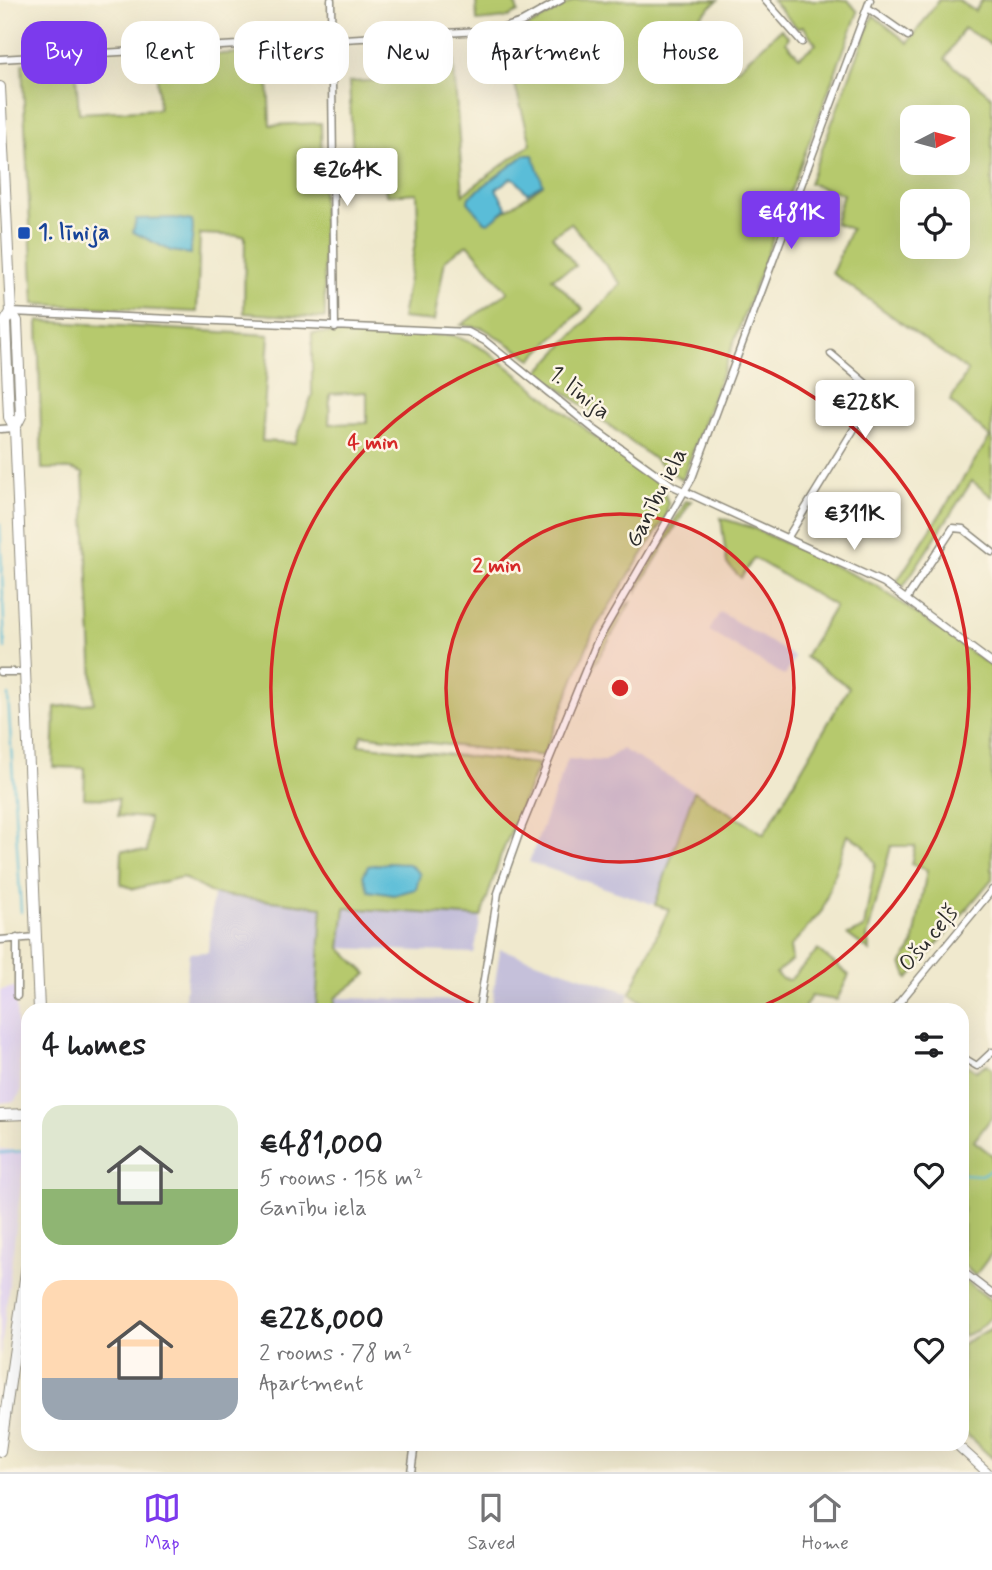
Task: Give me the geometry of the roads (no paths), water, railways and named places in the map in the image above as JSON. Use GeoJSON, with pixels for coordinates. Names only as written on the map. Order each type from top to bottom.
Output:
{"type":"FeatureCollection","features":[{"type":"Feature","properties":{"kind":"main road"},"geometry":{"type":"LineString","coordinates":[[0,87],[10,312],[17,321],[21,416],[15,428],[39,1003]]}},
{"type":"Feature","properties":{"kind":"main road"},"geometry":{"type":"LineString","coordinates":[[0,1115],[21,1114]]}},
{"type":"Feature","properties":{"kind":"main road"},"geometry":{"type":"LineString","coordinates":[[0,1451],[21,1306]]}},
{"type":"Feature","properties":{"kind":"main road"},"geometry":{"type":"LineString","coordinates":[[964,1451],[987,1472]]}},
{"type":"Feature","properties":{"kind":"street"},"geometry":{"type":"LineString","coordinates":[[331,0],[331,21]]}},
{"type":"Feature","properties":{"kind":"street"},"geometry":{"type":"LineString","coordinates":[[349,38],[496,30],[522,22],[561,0]]}},
{"type":"Feature","properties":{"kind":"street"},"geometry":{"type":"LineString","coordinates":[[765,0],[802,42]]}},
{"type":"Feature","properties":{"kind":"street","name":"Ganību iela"},"geometry":{"type":"LineString","coordinates":[[480,1003],[500,886],[536,789],[597,642],[685,492],[870,0]]}},
{"type":"Feature","properties":{"kind":"street"},"geometry":{"type":"LineString","coordinates":[[868,8],[908,36]]}},
{"type":"Feature","properties":{"kind":"street"},"geometry":{"type":"LineString","coordinates":[[0,59],[234,45]]}},
{"type":"Feature","properties":{"kind":"street"},"geometry":{"type":"LineString","coordinates":[[332,84],[335,328]]}},
{"type":"Feature","properties":{"kind":"street","name":"1. līnija"},"geometry":{"type":"LineString","coordinates":[[10,312],[468,332],[485,341],[595,430],[685,492],[852,566],[906,598],[992,663]]}},
{"type":"Feature","properties":{"kind":"street"},"geometry":{"type":"LineString","coordinates":[[788,537],[873,398],[871,388],[831,354]]}},
{"type":"Feature","properties":{"kind":"street"},"geometry":{"type":"LineString","coordinates":[[0,429],[15,428]]}},
{"type":"Feature","properties":{"kind":"street"},"geometry":{"type":"LineString","coordinates":[[906,598],[953,528],[963,529],[992,552]]}},
{"type":"Feature","properties":{"kind":"street"},"geometry":{"type":"LineString","coordinates":[[0,672],[26,672]]}},
{"type":"Feature","properties":{"kind":"street","name":"Ošu ceļš"},"geometry":{"type":"LineString","coordinates":[[901,1003],[992,890]]}},
{"type":"Feature","properties":{"kind":"street"},"geometry":{"type":"LineString","coordinates":[[0,940],[37,937]]}},
{"type":"Feature","properties":{"kind":"street"},"geometry":{"type":"LineString","coordinates":[[17,938],[17,996]]}},
{"type":"Feature","properties":{"kind":"street"},"geometry":{"type":"LineString","coordinates":[[969,1062],[976,1066],[992,1052]]}},
{"type":"Feature","properties":{"kind":"street"},"geometry":{"type":"LineString","coordinates":[[969,1276],[992,1294]]}},
{"type":"Feature","properties":{"kind":"street"},"geometry":{"type":"LineString","coordinates":[[411,1472],[414,1451]]}},
{"type":"Feature","properties":{"kind":"water"},"geometry":{"type":"Polygon","coordinates":[[[525,155],[533,155],[543,184],[527,193],[511,178],[496,189],[507,208],[489,223],[485,222],[468,202],[469,197],[525,155]]]}},
{"type":"Feature","properties":{"kind":"water"},"geometry":{"type":"Polygon","coordinates":[[[174,218],[192,221],[191,254],[171,251],[133,232],[136,219],[174,218]]]}},
{"type":"Feature","properties":{"kind":"water"},"geometry":{"type":"Polygon","coordinates":[[[409,864],[420,874],[416,889],[394,895],[369,891],[363,876],[368,866],[409,864]]]}},
{"type":"Feature","properties":{"kind":"waterway"},"geometry":{"type":"LineString","coordinates":[[0,524],[5,648]]}},
{"type":"Feature","properties":{"kind":"waterway"},"geometry":{"type":"LineString","coordinates":[[8,695],[21,912]]}},
{"type":"Feature","properties":{"kind":"waterway"},"geometry":{"type":"LineString","coordinates":[[0,1153],[21,1151]]}},
{"type":"Feature","properties":{"kind":"waterway"},"geometry":{"type":"LineString","coordinates":[[969,1174],[981,1175],[992,1169]]}},
{"type":"Feature","properties":{"kind":"place","name":"1. līnija"},"geometry":{"type":"Point","coordinates":[24,233]}}]}
